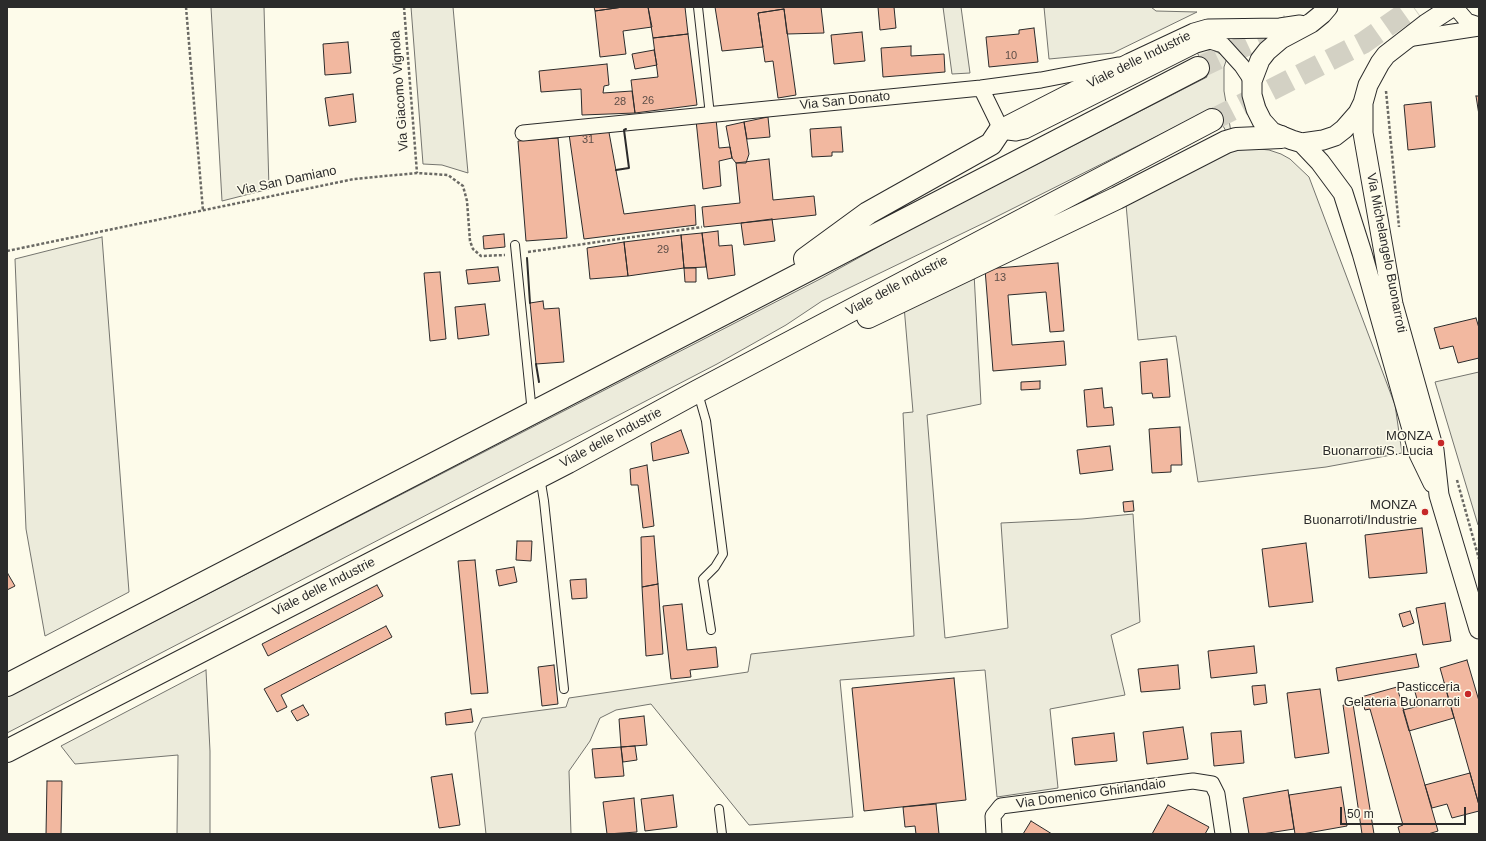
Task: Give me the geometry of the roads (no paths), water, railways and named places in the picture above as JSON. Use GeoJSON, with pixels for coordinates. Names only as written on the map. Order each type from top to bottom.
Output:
{"type":"FeatureCollection","features":[{"type":"Feature","properties":{"kind":"main road"},"geometry":{"type":"LineString","coordinates":[[7,685],[1198,68]]}},
{"type":"Feature","properties":{"kind":"main road","name":"Viale delle Industrie"},"geometry":{"type":"LineString","coordinates":[[7,751],[540,476],[1212,120]]}},
{"type":"Feature","properties":{"kind":"main road"},"geometry":{"type":"LineString","coordinates":[[751,300],[868,213],[991,144],[1001,129]]}},
{"type":"Feature","properties":{"kind":"main road"},"geometry":{"type":"LineString","coordinates":[[758,360],[803,349],[1117,198],[1226,142],[1236,139],[1292,140]]}},
{"type":"Feature","properties":{"kind":"street","name":"Viale delle Industrie"},"geometry":{"type":"LineString","coordinates":[[1292,140],[1272,132],[1262,121],[1256,109],[1252,95],[1252,81],[1260,60],[1267,51],[1281,39],[1311,23],[1328,7]]}},
{"type":"Feature","properties":{"kind":"street"},"geometry":{"type":"LineString","coordinates":[[1292,140],[1323,140],[1335,136],[1349,124],[1358,113],[1363,103],[1368,84],[1386,55],[1426,24],[1453,7],[1467,21],[1479,27]]}},
{"type":"Feature","properties":{"kind":"street","name":"Viale delle Industrie"},"geometry":{"type":"LineString","coordinates":[[1001,129],[1179,39],[1208,29],[1280,28],[1311,23]]}},
{"type":"Feature","properties":{"kind":"street"},"geometry":{"type":"LineString","coordinates":[[1406,39],[1479,27]]}},
{"type":"Feature","properties":{"kind":"street","name":"Viale delle Industrie"},"geometry":{"type":"LineString","coordinates":[[1001,129],[1016,133],[1025,131],[1196,45],[1210,41],[1223,45],[1242,66],[1252,81]]}},
{"type":"Feature","properties":{"kind":"street","name":"Via San Donato"},"geometry":{"type":"LineString","coordinates":[[523,133],[981,88],[1041,80],[1130,63]]}},
{"type":"Feature","properties":{"kind":"street"},"geometry":{"type":"LineString","coordinates":[[981,88],[1001,129]]}},
{"type":"Feature","properties":{"kind":"street","name":"Via Michelangelo Buonarroti"},"geometry":{"type":"LineString","coordinates":[[1363,103],[1363,133],[1365,148],[1393,304],[1434,450],[1439,495]]}},
{"type":"Feature","properties":{"kind":"street","name":"Via Michelangelo Buonarroti"},"geometry":{"type":"LineString","coordinates":[[1292,140],[1320,162],[1343,193],[1362,253],[1419,454],[1439,495],[1479,630]]}},
{"type":"Feature","properties":{"kind":"street","name":"Via Domenico Ghirlandaio"},"geometry":{"type":"LineString","coordinates":[[994,834],[993,816],[1001,806],[1193,781],[1212,784],[1217,794],[1223,834]]}},
{"type":"Feature","properties":{"kind":"lane"},"geometry":{"type":"LineString","coordinates":[[698,7],[710,114]]}},
{"type":"Feature","properties":{"kind":"lane"},"geometry":{"type":"LineString","coordinates":[[516,249],[532,413]]}},
{"type":"Feature","properties":{"kind":"lane"},"geometry":{"type":"LineString","coordinates":[[698,391],[706,421],[723,554],[703,579],[711,630]]}},
{"type":"Feature","properties":{"kind":"lane"},"geometry":{"type":"LineString","coordinates":[[540,476],[564,689]]}},
{"type":"Feature","properties":{"kind":"lane"},"geometry":{"type":"LineString","coordinates":[[719,810],[722,834]]}},
{"type":"Feature","properties":{"kind":"tunnel"},"geometry":{"type":"LineString","coordinates":[[1212,120],[1363,43],[1414,7]]}},
{"type":"Feature","properties":{"kind":"tunnel"},"geometry":{"type":"LineString","coordinates":[[1198,68],[1289,25]]}},
{"type":"Feature","properties":{"kind":"place","name":"MONZA Buonarroti/S. Lucia"},"geometry":{"type":"Point","coordinates":[1441,443]}},
{"type":"Feature","properties":{"kind":"place","name":"MONZA Buonarroti/Industrie"},"geometry":{"type":"Point","coordinates":[1425,512]}},
{"type":"Feature","properties":{"kind":"place","name":"Pasticceria Gelateria Buonarroti"},"geometry":{"type":"Point","coordinates":[1468,694]}}]}
